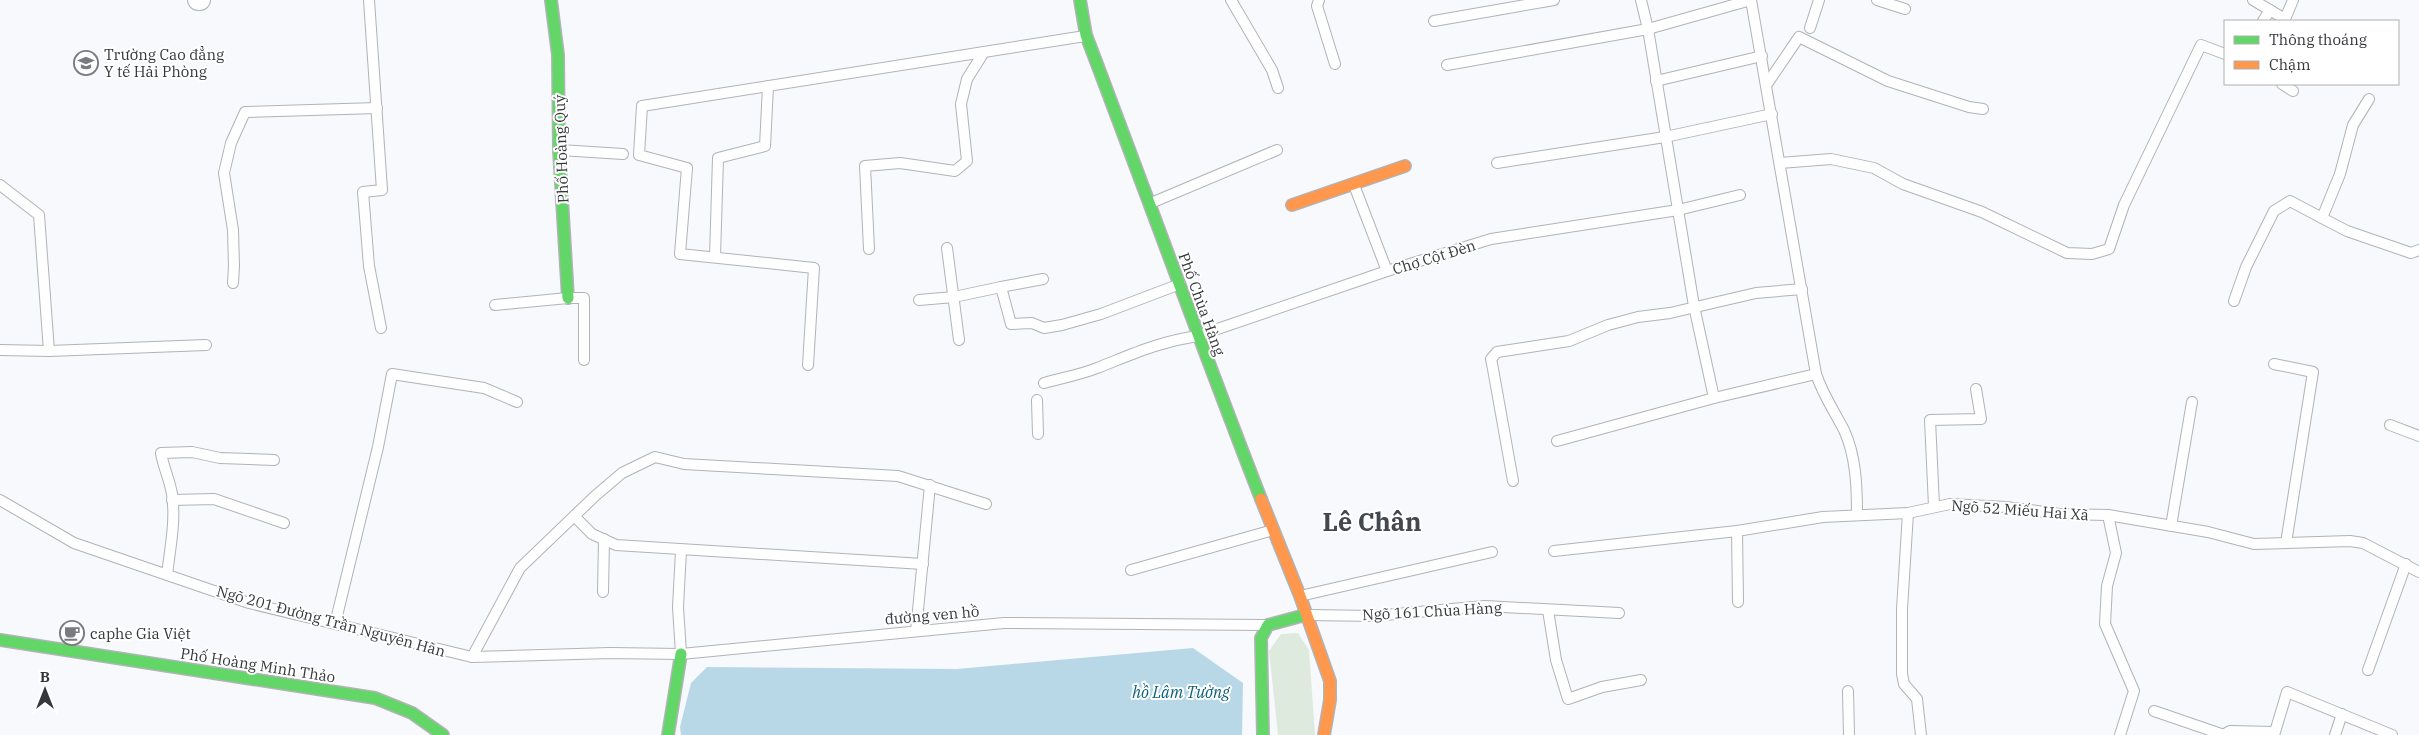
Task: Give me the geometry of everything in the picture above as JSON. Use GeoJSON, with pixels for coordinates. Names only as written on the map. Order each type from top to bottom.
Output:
{"type":"FeatureCollection","features":[{"type":"Feature","properties":{"kind":"street","name":"Phố Hoàng Quý"},"geometry":{"type":"LineString","coordinates":[[551,0],[558,55],[559,150],[568,298]]}},
{"type":"Feature","properties":{"kind":"street","name":"Phố Chùa Hàng"},"geometry":{"type":"LineString","coordinates":[[1080,0],[1086,35],[1181,284],[1197,336],[1300,596],[1330,681],[1330,700],[1324,735]]}},
{"type":"Feature","properties":{"kind":"street"},"geometry":{"type":"LineString","coordinates":[[1292,206],[1405,166]]}},
{"type":"Feature","properties":{"kind":"street"},"geometry":{"type":"LineString","coordinates":[[1263,735],[1261,638],[1268,625],[1305,614]]}},
{"type":"Feature","properties":{"kind":"street","name":"Phố Hoàng Minh Thảo"},"geometry":{"type":"LineString","coordinates":[[0,640],[375,698],[412,713],[443,735]]}},
{"type":"Feature","properties":{"kind":"street"},"geometry":{"type":"LineString","coordinates":[[668,735],[681,654]]}},
{"type":"Feature","properties":{"kind":"lane"},"geometry":{"type":"LineString","coordinates":[[369,0],[382,190],[363,192],[369,266],[381,328]]}},
{"type":"Feature","properties":{"kind":"lane"},"geometry":{"type":"LineString","coordinates":[[1231,0],[1272,70],[1278,88]]}},
{"type":"Feature","properties":{"kind":"lane"},"geometry":{"type":"LineString","coordinates":[[1319,0],[1317,6],[1335,64]]}},
{"type":"Feature","properties":{"kind":"lane"},"geometry":{"type":"LineString","coordinates":[[1434,22],[1554,0]]}},
{"type":"Feature","properties":{"kind":"lane"},"geometry":{"type":"LineString","coordinates":[[1641,0],[1648,29],[1694,306],[1714,398]]}},
{"type":"Feature","properties":{"kind":"lane"},"geometry":{"type":"LineString","coordinates":[[1447,65],[1648,29],[1751,0],[1816,374],[1822,393],[1844,432],[1857,480],[1857,514]]}},
{"type":"Feature","properties":{"kind":"lane"},"geometry":{"type":"LineString","coordinates":[[1810,28],[1819,0]]}},
{"type":"Feature","properties":{"kind":"lane"},"geometry":{"type":"LineString","coordinates":[[1877,0],[1905,9]]}},
{"type":"Feature","properties":{"kind":"lane"},"geometry":{"type":"LineString","coordinates":[[2252,0],[2285,19],[2293,0]]}},
{"type":"Feature","properties":{"kind":"lane"},"geometry":{"type":"LineString","coordinates":[[2264,20],[2270,10]]}},
{"type":"Feature","properties":{"kind":"lane"},"geometry":{"type":"LineString","coordinates":[[808,366],[814,268],[680,254],[688,168],[639,155],[642,106],[1086,35]]}},
{"type":"Feature","properties":{"kind":"lane"},"geometry":{"type":"LineString","coordinates":[[1767,84],[1798,37],[1888,81],[1968,107],[1984,109]]}},
{"type":"Feature","properties":{"kind":"lane"},"geometry":{"type":"LineString","coordinates":[[1780,162],[1831,159],[1874,168],[1903,184],[1982,212],[2067,253],[2092,254],[2109,249],[2124,206],[2201,45],[2224,54]]}},
{"type":"Feature","properties":{"kind":"lane"},"geometry":{"type":"LineString","coordinates":[[869,249],[865,166],[900,163],[955,171],[967,161],[961,104],[967,79],[984,52]]}},
{"type":"Feature","properties":{"kind":"lane"},"geometry":{"type":"LineString","coordinates":[[1656,81],[1762,56]]}},
{"type":"Feature","properties":{"kind":"lane"},"geometry":{"type":"LineString","coordinates":[[2283,85],[2292,91]]}},
{"type":"Feature","properties":{"kind":"lane"},"geometry":{"type":"LineString","coordinates":[[715,257],[718,158],[765,146],[768,86]]}},
{"type":"Feature","properties":{"kind":"lane"},"geometry":{"type":"LineString","coordinates":[[2322,218],[2340,174],[2353,124],[2369,99]]}},
{"type":"Feature","properties":{"kind":"lane"},"geometry":{"type":"LineString","coordinates":[[233,282],[233,230],[224,173],[231,143],[246,112],[377,108]]}},
{"type":"Feature","properties":{"kind":"lane"},"geometry":{"type":"LineString","coordinates":[[1497,162],[1665,137],[1772,114]]}},
{"type":"Feature","properties":{"kind":"lane"},"geometry":{"type":"LineString","coordinates":[[559,150],[623,154]]}},
{"type":"Feature","properties":{"kind":"lane"},"geometry":{"type":"LineString","coordinates":[[1149,204],[1277,150]]}},
{"type":"Feature","properties":{"kind":"lane"},"geometry":{"type":"LineString","coordinates":[[0,184],[39,215],[49,351]]}},
{"type":"Feature","properties":{"kind":"lane"},"geometry":{"type":"LineString","coordinates":[[1354,184],[1386,271]]}},
{"type":"Feature","properties":{"kind":"lane","name":"Chợ Cột Đèn"},"geometry":{"type":"LineString","coordinates":[[1044,383],[1096,368],[1131,352],[1174,340],[1197,336],[1386,271],[1491,239],[1678,210],[1740,195]]}},
{"type":"Feature","properties":{"kind":"lane"},"geometry":{"type":"LineString","coordinates":[[2234,301],[2246,267],[2274,211],[2290,201],[2347,231],[2410,253],[2419,250]]}},
{"type":"Feature","properties":{"kind":"lane"},"geometry":{"type":"LineString","coordinates":[[947,248],[959,340]]}},
{"type":"Feature","properties":{"kind":"lane"},"geometry":{"type":"LineString","coordinates":[[919,300],[954,296],[1043,279]]}},
{"type":"Feature","properties":{"kind":"lane"},"geometry":{"type":"LineString","coordinates":[[1001,287],[1010,324],[1032,323],[1044,328],[1062,326],[1101,314],[1181,284]]}},
{"type":"Feature","properties":{"kind":"lane"},"geometry":{"type":"LineString","coordinates":[[1513,481],[1491,359],[1497,352],[1569,341],[1638,317],[1670,313],[1756,293],[1802,289]]}},
{"type":"Feature","properties":{"kind":"lane"},"geometry":{"type":"LineString","coordinates":[[495,305],[584,298],[584,360]]}},
{"type":"Feature","properties":{"kind":"lane"},"geometry":{"type":"LineString","coordinates":[[0,350],[49,351],[206,345]]}},
{"type":"Feature","properties":{"kind":"lane"},"geometry":{"type":"LineString","coordinates":[[2274,364],[2313,372],[2286,543]]}},
{"type":"Feature","properties":{"kind":"lane"},"geometry":{"type":"LineString","coordinates":[[335,624],[378,447],[392,374],[484,388],[517,402]]}},
{"type":"Feature","properties":{"kind":"lane"},"geometry":{"type":"LineString","coordinates":[[1557,441],[1714,398],[1816,374]]}},
{"type":"Feature","properties":{"kind":"lane"},"geometry":{"type":"LineString","coordinates":[[1934,506],[1930,420],[1981,419],[1976,389]]}},
{"type":"Feature","properties":{"kind":"lane"},"geometry":{"type":"LineString","coordinates":[[1037,400],[1038,434]]}},
{"type":"Feature","properties":{"kind":"lane"},"geometry":{"type":"LineString","coordinates":[[2171,526],[2192,402]]}},
{"type":"Feature","properties":{"kind":"lane"},"geometry":{"type":"LineString","coordinates":[[2390,425],[2419,436]]}},
{"type":"Feature","properties":{"kind":"lane"},"geometry":{"type":"LineString","coordinates":[[167,574],[173,518],[172,500],[161,453],[192,452],[220,458],[274,460]]}},
{"type":"Feature","properties":{"kind":"lane"},"geometry":{"type":"LineString","coordinates":[[472,657],[520,568],[622,473],[655,457],[684,464],[898,476],[986,504]]}},
{"type":"Feature","properties":{"kind":"lane"},"geometry":{"type":"LineString","coordinates":[[916,631],[930,486]]}},
{"type":"Feature","properties":{"kind":"lane"},"geometry":{"type":"LineString","coordinates":[[172,500],[214,499],[284,523]]}},
{"type":"Feature","properties":{"kind":"lane","name":"Ngõ 201 Đường Trần Nguyên Hãn"},"geometry":{"type":"LineString","coordinates":[[0,500],[74,543],[249,603],[472,657],[610,653],[681,654]]}},
{"type":"Feature","properties":{"kind":"lane","name":"Ngõ 52 Miếu Hai Xã"},"geometry":{"type":"LineString","coordinates":[[1554,551],[1737,531],[1823,517],[1908,513],[1950,504],[2060,514],[2108,515],[2254,544],[2350,541],[2362,543],[2419,572]]}},
{"type":"Feature","properties":{"kind":"lane"},"geometry":{"type":"LineString","coordinates":[[1908,513],[1902,609],[1902,674],[1904,684],[1917,699],[1921,735]]}},
{"type":"Feature","properties":{"kind":"lane"},"geometry":{"type":"LineString","coordinates":[[2108,515],[2116,553],[2107,586],[2105,624],[2134,691],[2120,735]]}},
{"type":"Feature","properties":{"kind":"lane"},"geometry":{"type":"LineString","coordinates":[[574,516],[592,534],[616,545],[681,551],[923,564]]}},
{"type":"Feature","properties":{"kind":"lane"},"geometry":{"type":"LineString","coordinates":[[1131,570],[1274,530]]}},
{"type":"Feature","properties":{"kind":"lane"},"geometry":{"type":"LineString","coordinates":[[1737,531],[1738,602]]}},
{"type":"Feature","properties":{"kind":"lane"},"geometry":{"type":"LineString","coordinates":[[603,592],[604,539]]}},
{"type":"Feature","properties":{"kind":"lane"},"geometry":{"type":"LineString","coordinates":[[681,551],[678,607],[681,654]]}},
{"type":"Feature","properties":{"kind":"lane"},"geometry":{"type":"LineString","coordinates":[[1300,596],[1492,552]]}},
{"type":"Feature","properties":{"kind":"lane"},"geometry":{"type":"LineString","coordinates":[[2368,670],[2406,564]]}},
{"type":"Feature","properties":{"kind":"lane","name":"Ngõ 161 Chùa Hàng"},"geometry":{"type":"LineString","coordinates":[[1305,614],[1374,616],[1485,606],[1618,613]]}},
{"type":"Feature","properties":{"kind":"lane"},"geometry":{"type":"LineString","coordinates":[[1548,610],[1556,660],[1568,699],[1602,687],[1641,680]]}},
{"type":"Feature","properties":{"kind":"lane","name":"đường ven hồ"},"geometry":{"type":"LineString","coordinates":[[681,654],[1004,623],[1268,625]]}},
{"type":"Feature","properties":{"kind":"lane"},"geometry":{"type":"LineString","coordinates":[[1848,691],[1850,735]]}},
{"type":"Feature","properties":{"kind":"lane"},"geometry":{"type":"LineString","coordinates":[[2154,711],[2223,735],[2230,731],[2275,732],[2287,692],[2392,735]]}},
{"type":"Feature","properties":{"kind":"lane"},"geometry":{"type":"LineString","coordinates":[[2335,735],[2342,714]]}},
{"type":"Feature","properties":{"kind":"shaded area"},"geometry":{"type":"Polygon","coordinates":[[[1298,633],[1309,650],[1315,735],[1278,735],[1269,651],[1281,634],[1298,633]]]}},
{"type":"Feature","properties":{"kind":"water","name":"hồ Lâm Tường"},"geometry":{"type":"Polygon","coordinates":[[[1193,648],[1243,683],[1242,735],[681,735],[680,727],[691,683],[707,667],[957,669],[1193,648]]]}},
{"type":"Feature","properties":{"kind":"traffic: fast"},"geometry":{"type":"LineString","coordinates":[[551,0],[558,55],[559,150],[568,298]]}},
{"type":"Feature","properties":{"kind":"traffic: fast"},"geometry":{"type":"LineString","coordinates":[[1080,0],[1086,35],[1261,499]]}},
{"type":"Feature","properties":{"kind":"traffic: fast"},"geometry":{"type":"LineString","coordinates":[[1263,735],[1261,638],[1268,625],[1305,615]]}},
{"type":"Feature","properties":{"kind":"traffic: fast"},"geometry":{"type":"LineString","coordinates":[[0,640],[375,698],[412,713],[443,735]]}},
{"type":"Feature","properties":{"kind":"traffic: fast"},"geometry":{"type":"LineString","coordinates":[[668,735],[681,654]]}},
{"type":"Feature","properties":{"kind":"traffic: slow"},"geometry":{"type":"LineString","coordinates":[[1292,205],[1405,166]]}},
{"type":"Feature","properties":{"kind":"traffic: slow"},"geometry":{"type":"LineString","coordinates":[[1261,499],[1300,596],[1330,681],[1330,700],[1324,735]]}},
{"type":"Feature","properties":{"kind":"place","name":"Trường Cao đẳng Y tế Hải Phòng"},"geometry":{"type":"Point","coordinates":[86,63]}},
{"type":"Feature","properties":{"kind":"place","name":"caphe Gia Việt"},"geometry":{"type":"Point","coordinates":[72,633]}},
{"type":"Feature","properties":{"kind":"district","name":"Lê Chân"},"geometry":{"type":"Point","coordinates":[1372,521]}}]}
